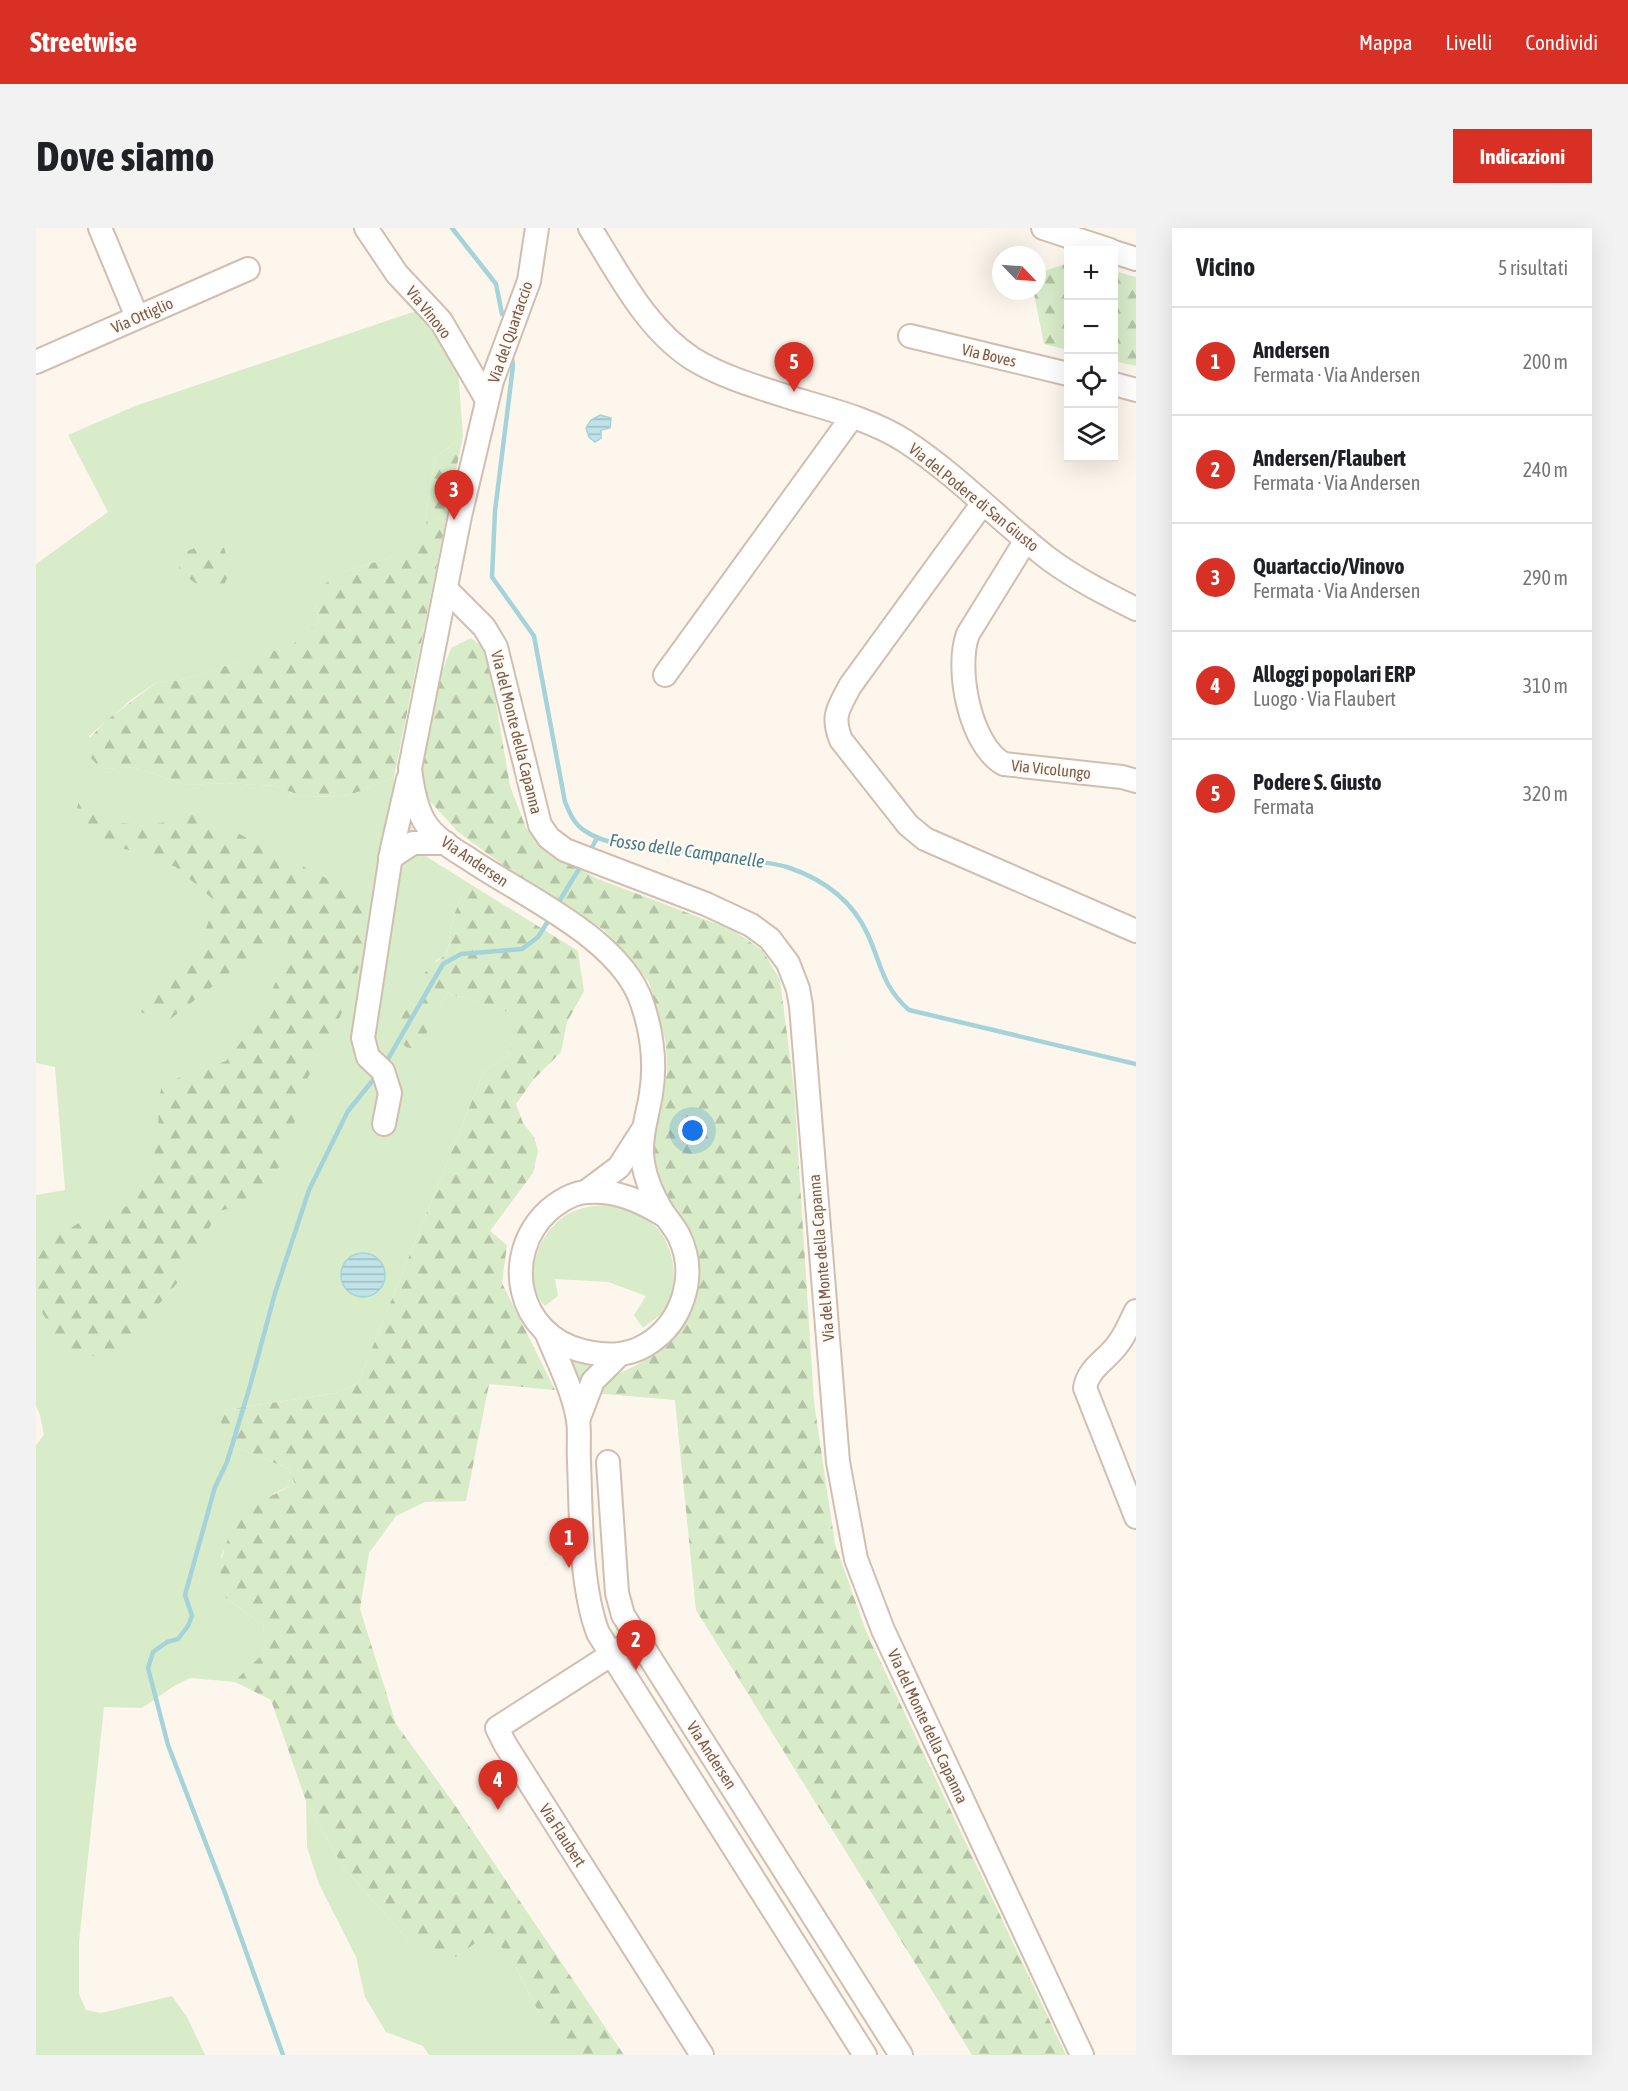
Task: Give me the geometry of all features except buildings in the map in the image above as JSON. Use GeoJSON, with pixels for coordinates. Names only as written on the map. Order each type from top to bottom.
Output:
{"type":"FeatureCollection","features":[{"type":"Feature","properties":{"kind":"street"},"geometry":{"type":"LineString","coordinates":[[100,228],[137,317]]}},
{"type":"Feature","properties":{"kind":"street","name":"Via Vinovo"},"geometry":{"type":"LineString","coordinates":[[366,228],[397,274],[441,321],[487,400]]}},
{"type":"Feature","properties":{"kind":"street","name":"Via del Quartaccio"},"geometry":{"type":"LineString","coordinates":[[487,400],[529,281],[537,228]]}},
{"type":"Feature","properties":{"kind":"street","name":"Via del Podere di San Giusto"},"geometry":{"type":"LineString","coordinates":[[590,228],[643,309],[661,332],[679,349],[700,363],[748,384],[852,417],[905,441],[1026,540],[1074,576],[1136,609]]}},
{"type":"Feature","properties":{"kind":"street"},"geometry":{"type":"LineString","coordinates":[[1043,228],[1097,246]]}},
{"type":"Feature","properties":{"kind":"street"},"geometry":{"type":"LineString","coordinates":[[1118,253],[1136,259]]}},
{"type":"Feature","properties":{"kind":"street","name":"Via Ottiglio"},"geometry":{"type":"LineString","coordinates":[[36,362],[248,269]]}},
{"type":"Feature","properties":{"kind":"street","name":"Via Boves"},"geometry":{"type":"LineString","coordinates":[[910,336],[1064,373]]}},
{"type":"Feature","properties":{"kind":"street"},"geometry":{"type":"LineString","coordinates":[[1118,385],[1136,390]]}},
{"type":"Feature","properties":{"kind":"street","name":"Via Andersen"},"geometry":{"type":"LineString","coordinates":[[487,400],[460,516],[410,768],[414,794],[423,819],[434,833],[594,940],[629,976],[642,1000],[654,1058],[651,1094],[643,1130],[642,1150],[645,1176],[665,1216],[680,1237],[686,1254],[688,1281],[676,1316],[659,1336],[635,1351],[606,1355],[577,1349],[547,1334]]}},
{"type":"Feature","properties":{"kind":"street"},"geometry":{"type":"LineString","coordinates":[[665,675],[852,417]]}},
{"type":"Feature","properties":{"kind":"street"},"geometry":{"type":"LineString","coordinates":[[982,503],[850,686],[837,714],[836,726],[841,740],[908,825],[925,839],[1136,932]]}},
{"type":"Feature","properties":{"kind":"street","name":"Via Vicolungo"},"geometry":{"type":"LineString","coordinates":[[1026,540],[968,634],[963,646],[966,694],[976,728],[992,756],[1004,765],[1122,777],[1136,781]]}},
{"type":"Feature","properties":{"kind":"street","name":"Via del Monte della Capanna"},"geometry":{"type":"LineString","coordinates":[[446,589],[484,627],[496,647],[540,825],[556,844],[565,850],[745,921],[770,939],[791,969],[801,1006],[838,1462],[856,1559],[884,1630],[1082,2055]]}},
{"type":"Feature","properties":{"kind":"street"},"geometry":{"type":"LineString","coordinates":[[384,1124],[390,1093],[380,1068],[368,1057],[363,1038],[390,858],[410,768]]}},
{"type":"Feature","properties":{"kind":"street"},"geometry":{"type":"LineString","coordinates":[[390,858],[413,843],[446,843]]}},
{"type":"Feature","properties":{"kind":"street","name":"Via Andersen"},"geometry":{"type":"LineString","coordinates":[[643,1130],[619,1167],[588,1191],[563,1200],[544,1215],[529,1236],[522,1255],[521,1274],[526,1302],[532,1316],[547,1334],[564,1373],[578,1420],[580,1488],[588,1594],[596,1629],[865,2055]]}},
{"type":"Feature","properties":{"kind":"street","name":"Via Andersen"},"geometry":{"type":"LineString","coordinates":[[588,1191],[635,1199],[665,1216]]}},
{"type":"Feature","properties":{"kind":"street"},"geometry":{"type":"LineString","coordinates":[[1136,1311],[1118,1346],[1093,1370],[1085,1389],[1136,1517]]}},
{"type":"Feature","properties":{"kind":"street","name":"Via Andersen"},"geometry":{"type":"LineString","coordinates":[[578,1420],[593,1381],[619,1355]]}},
{"type":"Feature","properties":{"kind":"street","name":"Via Andersen"},"geometry":{"type":"LineString","coordinates":[[608,1462],[617,1593],[623,1615],[901,2055]]}},
{"type":"Feature","properties":{"kind":"street"},"geometry":{"type":"LineString","coordinates":[[611,1656],[636,1638]]}},
{"type":"Feature","properties":{"kind":"street","name":"Via Flaubert"},"geometry":{"type":"LineString","coordinates":[[611,1656],[497,1728],[702,2055]]}},
{"type":"Feature","properties":{"kind":"street"},"geometry":{"type":"LineString","coordinates":[[761,1890],[787,1874]]}},
{"type":"Feature","properties":{"kind":"green space"},"geometry":{"type":"Polygon","coordinates":[[[1064,264],[1064,349],[1044,344],[1035,300],[1046,300],[1046,270],[1064,264]]]}},
{"type":"Feature","properties":{"kind":"green space"},"geometry":{"type":"Polygon","coordinates":[[[1118,272],[1136,277],[1136,366],[1118,362],[1118,272]]]}},
{"type":"Feature","properties":{"kind":"green space"},"geometry":{"type":"Polygon","coordinates":[[[419,310],[458,370],[463,436],[435,458],[426,526],[415,544],[389,558],[345,571],[315,604],[319,622],[293,645],[181,680],[157,682],[132,699],[89,736],[101,769],[133,767],[187,785],[225,783],[275,786],[302,796],[340,797],[394,777],[397,798],[427,857],[467,882],[453,918],[447,954],[436,960],[418,1049],[447,993],[522,1016],[507,1056],[484,1071],[358,1383],[336,1393],[231,1409],[226,1443],[289,1469],[295,1484],[275,1493],[240,1519],[221,1556],[226,1598],[263,1625],[266,1644],[263,1653],[235,1682],[190,1678],[142,1708],[104,1707],[79,1942],[79,1994],[86,2010],[101,2013],[172,1996],[187,2017],[205,2055],[36,2055],[36,1445],[44,1435],[36,1406],[36,1195],[65,1190],[55,1067],[36,1063],[36,564],[108,512],[68,435],[135,406],[419,310]]]}},
{"type":"Feature","properties":{"kind":"green space"},"geometry":{"type":"Polygon","coordinates":[[[463,436],[394,777],[340,797],[302,796],[275,786],[225,783],[187,785],[133,767],[101,769],[81,747],[107,720],[157,682],[181,680],[292,645],[319,622],[315,604],[323,585],[345,571],[389,558],[415,543],[426,526],[435,458],[463,436]]]}},
{"type":"Feature","properties":{"kind":"green space"},"geometry":{"type":"Polygon","coordinates":[[[200,545],[224,548],[231,569],[224,585],[204,587],[179,569],[182,554],[200,545]]]}},
{"type":"Feature","properties":{"kind":"green space"},"geometry":{"type":"Polygon","coordinates":[[[471,638],[487,650],[510,786],[526,828],[562,859],[598,879],[733,930],[763,951],[780,980],[794,1088],[814,1402],[835,1544],[866,1631],[1066,2055],[972,2055],[696,1610],[675,1400],[593,1393],[609,1378],[640,1363],[665,1343],[693,1300],[655,1179],[650,1145],[667,1073],[666,1043],[649,982],[604,930],[517,875],[458,832],[426,797],[422,769],[442,672],[451,648],[471,638]]]}},
{"type":"Feature","properties":{"kind":"green space"},"geometry":{"type":"Polygon","coordinates":[[[80,797],[121,823],[151,826],[196,812],[326,878],[370,908],[363,957],[338,1022],[308,1077],[285,1154],[263,1200],[219,1211],[177,1283],[143,1323],[113,1351],[85,1358],[61,1345],[43,1314],[36,1289],[36,1256],[52,1239],[84,1220],[110,1215],[130,1204],[150,1179],[158,1134],[162,1084],[226,1061],[261,1011],[280,974],[289,936],[258,949],[169,1020],[133,1010],[158,979],[192,965],[216,902],[176,867],[133,851],[100,843],[83,835],[74,819],[80,797]]]}},
{"type":"Feature","properties":{"kind":"green space"},"geometry":{"type":"Polygon","coordinates":[[[467,882],[578,951],[584,991],[567,1022],[561,1052],[534,1079],[516,1104],[523,1123],[534,1137],[538,1151],[533,1173],[490,1231],[507,1245],[502,1283],[555,1390],[489,1384],[466,1501],[425,1502],[396,1516],[369,1553],[360,1609],[396,1724],[450,1798],[624,2055],[566,2055],[539,2013],[515,1965],[490,1932],[458,1956],[434,1962],[410,1942],[343,1867],[306,1801],[271,1700],[235,1682],[263,1653],[266,1647],[265,1637],[263,1625],[226,1598],[219,1566],[228,1539],[240,1519],[253,1505],[295,1484],[289,1469],[226,1443],[220,1417],[231,1409],[336,1393],[358,1383],[484,1071],[507,1056],[521,1016],[447,993],[418,1050],[406,1047],[398,1039],[400,1011],[410,992],[424,974],[447,954],[453,918],[467,882]]]}},
{"type":"Feature","properties":{"kind":"green space"},"geometry":{"type":"Polygon","coordinates":[[[613,1205],[646,1218],[655,1226],[668,1245],[674,1268],[672,1292],[668,1303],[662,1313],[643,1328],[634,1315],[646,1296],[608,1282],[555,1279],[558,1296],[545,1306],[537,1296],[533,1270],[541,1244],[549,1232],[568,1214],[579,1209],[613,1205]]]}},
{"type":"Feature","properties":{"kind":"green space"},"geometry":{"type":"Polygon","coordinates":[[[564,1353],[597,1361],[579,1390],[564,1353]]]}},
{"type":"Feature","properties":{"kind":"green space"},"geometry":{"type":"Polygon","coordinates":[[[306,1801],[343,1867],[410,1942],[458,1956],[490,1931],[515,1965],[539,2013],[568,2055],[429,2055],[423,2046],[386,2032],[365,1997],[356,1957],[319,1884],[307,1847],[306,1801]]]}},
{"type":"Feature","properties":{"kind":"water"},"geometry":{"type":"Polygon","coordinates":[[[600,415],[611,418],[610,428],[601,430],[601,438],[595,442],[589,437],[586,428],[591,420],[600,415]]]}},
{"type":"Feature","properties":{"kind":"water"},"geometry":{"type":"Polygon","coordinates":[[[363,1253],[372,1254],[379,1259],[384,1266],[384,1284],[379,1291],[372,1296],[363,1297],[354,1296],[347,1291],[342,1284],[341,1275],[342,1266],[347,1259],[354,1254],[363,1253]]]}},
{"type":"Feature","properties":{"kind":"waterway"},"geometry":{"type":"LineString","coordinates":[[452,228],[496,284],[502,314]]}},
{"type":"Feature","properties":{"kind":"waterway","name":"Fosso delle Campanelle"},"geometry":{"type":"LineString","coordinates":[[512,358],[513,366],[495,511],[492,577],[534,636],[565,802],[578,825],[593,836],[621,844],[732,857],[779,865],[800,872],[824,884],[854,911],[868,935],[888,984],[909,1010],[1136,1064]]}},
{"type":"Feature","properties":{"kind":"waterway"},"geometry":{"type":"LineString","coordinates":[[590,851],[597,838]]}},
{"type":"Feature","properties":{"kind":"waterway"},"geometry":{"type":"LineString","coordinates":[[557,905],[582,864]]}},
{"type":"Feature","properties":{"kind":"waterway"},"geometry":{"type":"LineString","coordinates":[[385,1064],[443,964],[461,954],[522,949],[538,937],[550,918]]}},
{"type":"Feature","properties":{"kind":"waterway"},"geometry":{"type":"LineString","coordinates":[[283,2055],[225,1893],[168,1745],[148,1668],[153,1652],[167,1642],[178,1639],[192,1616],[185,1595],[215,1487],[227,1462],[275,1293],[309,1190],[348,1111],[377,1075]]}},
{"type":"Feature","properties":{"kind":"place","name":"Podere S. Giusto"},"geometry":{"type":"Point","coordinates":[794,392]}},
{"type":"Feature","properties":{"kind":"place","name":"Quartaccio/Vinovo"},"geometry":{"type":"Point","coordinates":[454,520]}},
{"type":"Feature","properties":{"kind":"place","name":"Andersen"},"geometry":{"type":"Point","coordinates":[569,1568]}},
{"type":"Feature","properties":{"kind":"place","name":"Andersen/Flaubert"},"geometry":{"type":"Point","coordinates":[636,1670]}},
{"type":"Feature","properties":{"kind":"place","name":"Alloggi popolari ERP"},"geometry":{"type":"Point","coordinates":[498,1810]}}]}
